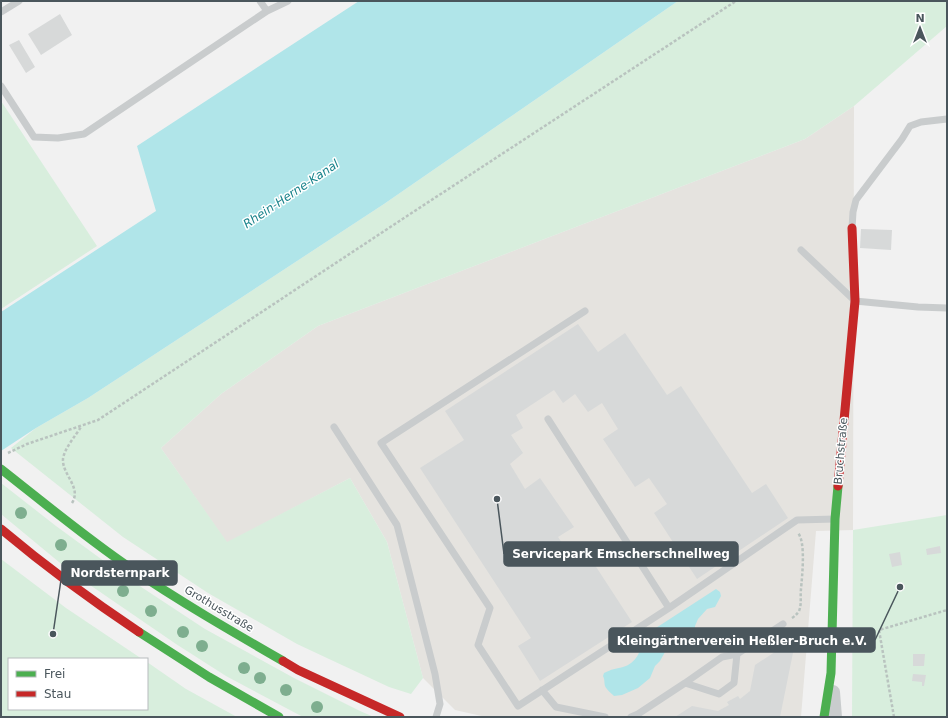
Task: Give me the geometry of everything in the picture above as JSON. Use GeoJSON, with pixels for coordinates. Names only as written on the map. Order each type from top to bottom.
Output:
{"type":"FeatureCollection","features":[{"type":"Feature","properties":{"kind":"main road","name":"Bruchstraße"},"geometry":{"type":"LineString","coordinates":[[824,717],[831,673],[835,518],[855,301],[852,228]]}},
{"type":"Feature","properties":{"kind":"main road","name":"Grothusstraße"},"geometry":{"type":"LineString","coordinates":[[1,469],[63,518],[129,567],[211,620],[298,670],[400,717]]}},
{"type":"Feature","properties":{"kind":"main road"},"geometry":{"type":"LineString","coordinates":[[1,529],[64,579],[168,652],[220,684],[279,717]]}},
{"type":"Feature","properties":{"kind":"street","name":"Bruchstraße"},"geometry":{"type":"LineString","coordinates":[[831,673],[835,717]]}},
{"type":"Feature","properties":{"kind":"lane"},"geometry":{"type":"LineString","coordinates":[[1,12],[19,1]]}},
{"type":"Feature","properties":{"kind":"lane"},"geometry":{"type":"LineString","coordinates":[[260,1],[267,11]]}},
{"type":"Feature","properties":{"kind":"lane"},"geometry":{"type":"LineString","coordinates":[[1,86],[34,137],[58,138],[84,134],[267,11],[288,1]]}},
{"type":"Feature","properties":{"kind":"lane"},"geometry":{"type":"LineString","coordinates":[[852,228],[853,212],[856,200],[902,139],[910,126],[921,122],[947,119]]}},
{"type":"Feature","properties":{"kind":"lane"},"geometry":{"type":"LineString","coordinates":[[802,250],[855,301],[918,307],[947,308]]}},
{"type":"Feature","properties":{"kind":"lane"},"geometry":{"type":"LineString","coordinates":[[586,311],[381,443],[490,608],[478,645],[518,706],[669,608],[797,520],[835,518]]}},
{"type":"Feature","properties":{"kind":"lane"},"geometry":{"type":"LineString","coordinates":[[548,419],[669,608]]}},
{"type":"Feature","properties":{"kind":"lane"},"geometry":{"type":"LineString","coordinates":[[334,427],[397,525],[435,674],[440,704],[436,717]]}},
{"type":"Feature","properties":{"kind":"lane"},"geometry":{"type":"LineString","coordinates":[[631,717],[638,714],[722,658],[737,654],[783,624]]}},
{"type":"Feature","properties":{"kind":"lane"},"geometry":{"type":"LineString","coordinates":[[685,683],[719,694],[734,683],[737,654]]}},
{"type":"Feature","properties":{"kind":"lane"},"geometry":{"type":"LineString","coordinates":[[542,690],[556,707],[605,717]]}},
{"type":"Feature","properties":{"kind":"path"},"geometry":{"type":"LineString","coordinates":[[7,454],[27,444],[98,420],[115,410],[144,389],[390,226],[736,1]]}},
{"type":"Feature","properties":{"kind":"path"},"geometry":{"type":"LineString","coordinates":[[63,518],[75,499],[75,490],[65,470],[63,460],[65,451],[82,426]]}},
{"type":"Feature","properties":{"kind":"path"},"geometry":{"type":"LineString","coordinates":[[783,624],[796,616],[801,604],[803,567],[802,543],[800,536],[790,525]]}},
{"type":"Feature","properties":{"kind":"path"},"geometry":{"type":"LineString","coordinates":[[894,717],[878,630],[947,610]]}},
{"type":"Feature","properties":{"kind":"shaded area"},"geometry":{"type":"Polygon","coordinates":[[[854,106],[853,530],[816,531],[801,717],[486,717],[455,710],[423,678],[387,542],[350,478],[227,543],[161,448],[221,394],[318,326],[805,139],[854,106]]]}},
{"type":"Feature","properties":{"kind":"green space"},"geometry":{"type":"Polygon","coordinates":[[[678,1],[947,1],[947,26],[854,106],[805,139],[318,326],[221,394],[161,448],[227,542],[350,478],[387,542],[423,678],[411,694],[389,687],[297,644],[208,593],[123,537],[11,448],[36,428],[88,398],[384,204],[678,1]]]}},
{"type":"Feature","properties":{"kind":"green space"},"geometry":{"type":"Polygon","coordinates":[[[1,101],[97,246],[1,309],[1,101]]]}},
{"type":"Feature","properties":{"kind":"green space"},"geometry":{"type":"Polygon","coordinates":[[[1,483],[56,526],[123,575],[205,629],[294,678],[374,717],[303,717],[226,676],[176,644],[71,572],[1,514],[1,483]]]}},
{"type":"Feature","properties":{"kind":"green space"},"geometry":{"type":"Polygon","coordinates":[[[947,515],[947,717],[852,717],[853,530],[947,515]]]}},
{"type":"Feature","properties":{"kind":"green space"},"geometry":{"type":"Polygon","coordinates":[[[1,559],[66,608],[141,658],[8,658],[8,710],[148,710],[148,663],[186,689],[237,717],[1,717],[1,559]]]}},
{"type":"Feature","properties":{"kind":"water","name":"Rhein-Herne-Kanal"},"geometry":{"type":"Polygon","coordinates":[[[359,1],[678,1],[384,204],[88,398],[36,428],[1,451],[1,312],[156,211],[137,146],[359,1]]]}},
{"type":"Feature","properties":{"kind":"water"},"geometry":{"type":"Polygon","coordinates":[[[716,589],[720,592],[721,596],[715,607],[707,609],[698,619],[695,626],[695,633],[692,636],[687,639],[681,637],[676,638],[670,643],[660,661],[655,666],[650,678],[638,688],[622,695],[614,696],[608,690],[605,686],[603,676],[604,673],[632,663],[640,651],[642,637],[716,589]]]}},
{"type":"Feature","properties":{"kind":"building"},"geometry":{"type":"Polygon","coordinates":[[[60,14],[72,35],[41,55],[28,34],[60,14]]]}},
{"type":"Feature","properties":{"kind":"building"},"geometry":{"type":"Polygon","coordinates":[[[19,40],[35,67],[26,73],[9,45],[19,40]]]}},
{"type":"Feature","properties":{"kind":"building"},"geometry":{"type":"Polygon","coordinates":[[[861,229],[892,230],[891,250],[860,248],[861,229]]]}},
{"type":"Feature","properties":{"kind":"building"},"geometry":{"type":"Polygon","coordinates":[[[578,324],[598,352],[625,333],[667,395],[681,386],[752,493],[766,484],[788,518],[697,579],[654,513],[667,504],[649,478],[635,487],[603,439],[618,429],[602,403],[588,412],[575,394],[563,403],[554,390],[516,415],[523,428],[511,435],[523,453],[510,464],[525,489],[540,478],[574,527],[558,537],[576,564],[589,556],[632,622],[540,681],[518,646],[531,638],[420,468],[464,440],[445,411],[578,324]]]}},
{"type":"Feature","properties":{"kind":"building"},"geometry":{"type":"Polygon","coordinates":[[[940,546],[941,553],[927,555],[926,549],[940,546]]]}},
{"type":"Feature","properties":{"kind":"building"},"geometry":{"type":"Polygon","coordinates":[[[900,552],[902,565],[892,567],[889,554],[900,552]]]}},
{"type":"Feature","properties":{"kind":"building"},"geometry":{"type":"Polygon","coordinates":[[[796,638],[780,717],[675,717],[692,706],[718,711],[729,705],[727,702],[738,696],[740,699],[750,691],[755,665],[796,638]]]}},
{"type":"Feature","properties":{"kind":"building"},"geometry":{"type":"Polygon","coordinates":[[[913,654],[925,654],[924,666],[913,666],[913,654]]]}},
{"type":"Feature","properties":{"kind":"building"},"geometry":{"type":"Polygon","coordinates":[[[913,674],[926,675],[924,686],[922,686],[922,682],[912,681],[913,674]]]}},
{"type":"Feature","properties":{"kind":"traffic: fast"},"geometry":{"type":"LineString","coordinates":[[1,469],[80,532],[148,580],[283,661]]}},
{"type":"Feature","properties":{"kind":"traffic: fast"},"geometry":{"type":"LineString","coordinates":[[824,717],[831,673],[835,519],[838,486]]}},
{"type":"Feature","properties":{"kind":"traffic: fast"},"geometry":{"type":"LineString","coordinates":[[139,632],[209,677],[279,717]]}},
{"type":"Feature","properties":{"kind":"traffic: jam"},"geometry":{"type":"LineString","coordinates":[[838,486],[855,301],[852,228]]}},
{"type":"Feature","properties":{"kind":"traffic: jam"},"geometry":{"type":"LineString","coordinates":[[1,529],[68,582],[139,632]]}},
{"type":"Feature","properties":{"kind":"traffic: jam"},"geometry":{"type":"LineString","coordinates":[[283,661],[298,670],[400,717]]}},
{"type":"Feature","properties":{"kind":"place","name":"Servicepark Emscherschnellweg"},"geometry":{"type":"Point","coordinates":[497,499]}},
{"type":"Feature","properties":{"kind":"place","name":"Kleingärtnerverein Heßler-Bruch e.V."},"geometry":{"type":"Point","coordinates":[900,587]}},
{"type":"Feature","properties":{"kind":"place","name":"Nordsternpark"},"geometry":{"type":"Point","coordinates":[53,634]}}]}
